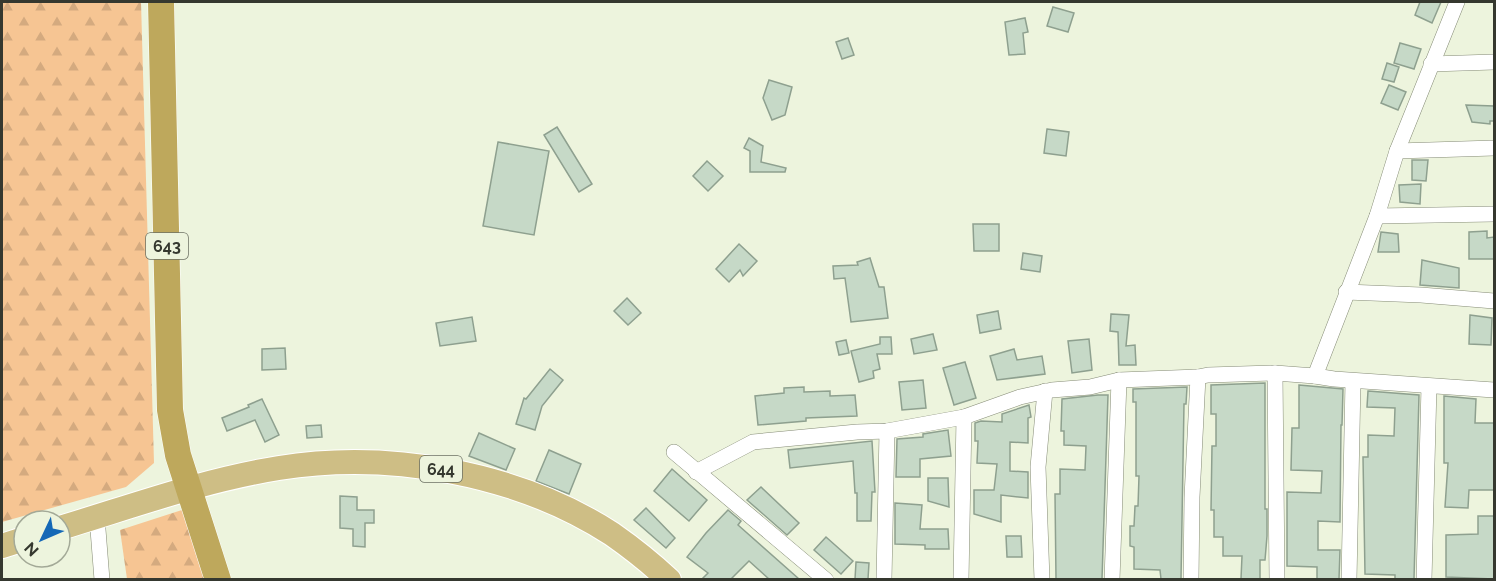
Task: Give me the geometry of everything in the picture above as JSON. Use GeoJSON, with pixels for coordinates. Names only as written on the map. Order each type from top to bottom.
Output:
{"type":"FeatureCollection","features":[{"type":"Feature","properties":{"kind":"highway","name":"643"},"geometry":{"type":"LineString","coordinates":[[161,2],[170,410],[173,435],[218,579]]}},
{"type":"Feature","properties":{"kind":"main road","name":"644"},"geometry":{"type":"LineString","coordinates":[[72,525],[188,487],[280,467],[351,462],[392,464],[453,471],[509,488],[568,510],[611,534],[669,579]]}},
{"type":"Feature","properties":{"kind":"street"},"geometry":{"type":"LineString","coordinates":[[1314,376],[1377,216],[1397,151],[1457,2]]}},
{"type":"Feature","properties":{"kind":"street"},"geometry":{"type":"LineString","coordinates":[[1431,64],[1494,62]]}},
{"type":"Feature","properties":{"kind":"street"},"geometry":{"type":"LineString","coordinates":[[1397,151],[1494,148]]}},
{"type":"Feature","properties":{"kind":"street"},"geometry":{"type":"LineString","coordinates":[[1377,216],[1494,214]]}},
{"type":"Feature","properties":{"kind":"street"},"geometry":{"type":"LineString","coordinates":[[1346,292],[1494,301]]}},
{"type":"Feature","properties":{"kind":"street"},"geometry":{"type":"LineString","coordinates":[[1275,373],[1276,579]]}},
{"type":"Feature","properties":{"kind":"street"},"geometry":{"type":"LineString","coordinates":[[696,471],[753,442],[887,431],[964,417],[1020,397],[1045,391],[1090,387],[1119,380],[1275,373],[1353,381],[1494,390]]}},
{"type":"Feature","properties":{"kind":"street"},"geometry":{"type":"LineString","coordinates":[[1191,579],[1192,497],[1198,377]]}},
{"type":"Feature","properties":{"kind":"street"},"geometry":{"type":"LineString","coordinates":[[1112,579],[1119,380]]}},
{"type":"Feature","properties":{"kind":"street"},"geometry":{"type":"LineString","coordinates":[[1349,579],[1353,381]]}},
{"type":"Feature","properties":{"kind":"street"},"geometry":{"type":"LineString","coordinates":[[1424,579],[1429,386]]}},
{"type":"Feature","properties":{"kind":"street"},"geometry":{"type":"LineString","coordinates":[[1042,579],[1038,467],[1045,391]]}},
{"type":"Feature","properties":{"kind":"street"},"geometry":{"type":"LineString","coordinates":[[961,579],[964,417]]}},
{"type":"Feature","properties":{"kind":"street"},"geometry":{"type":"LineString","coordinates":[[884,579],[887,431]]}},
{"type":"Feature","properties":{"kind":"street"},"geometry":{"type":"LineString","coordinates":[[674,452],[826,579]]}},
{"type":"Feature","properties":{"kind":"street"},"geometry":{"type":"LineString","coordinates":[[98,517],[102,579]]}},
{"type":"Feature","properties":{"kind":"green space"},"geometry":{"type":"Polygon","coordinates":[[[2,2],[141,2],[154,463],[126,487],[48,509],[12,509],[12,519],[2,522],[2,2]]]}},
{"type":"Feature","properties":{"kind":"green space"},"geometry":{"type":"Polygon","coordinates":[[[185,509],[208,579],[127,579],[120,530],[185,509]]]}},
{"type":"Feature","properties":{"kind":"building"},"geometry":{"type":"Polygon","coordinates":[[[1420,2],[1441,2],[1432,23],[1415,15],[1420,2]]]}},
{"type":"Feature","properties":{"kind":"building"},"geometry":{"type":"Polygon","coordinates":[[[1053,7],[1074,13],[1068,32],[1047,26],[1053,7]]]}},
{"type":"Feature","properties":{"kind":"building"},"geometry":{"type":"Polygon","coordinates":[[[1025,18],[1028,32],[1023,33],[1025,54],[1009,55],[1005,22],[1025,18]]]}},
{"type":"Feature","properties":{"kind":"building"},"geometry":{"type":"Polygon","coordinates":[[[848,38],[854,55],[842,59],[836,42],[848,38]]]}},
{"type":"Feature","properties":{"kind":"building"},"geometry":{"type":"Polygon","coordinates":[[[1400,43],[1421,49],[1414,69],[1394,63],[1400,43]]]}},
{"type":"Feature","properties":{"kind":"building"},"geometry":{"type":"Polygon","coordinates":[[[1387,63],[1399,67],[1394,82],[1382,79],[1387,63]]]}},
{"type":"Feature","properties":{"kind":"building"},"geometry":{"type":"Polygon","coordinates":[[[769,80],[792,87],[785,115],[772,120],[763,98],[769,80]]]}},
{"type":"Feature","properties":{"kind":"building"},"geometry":{"type":"Polygon","coordinates":[[[1389,85],[1406,92],[1398,110],[1381,103],[1389,85]]]}},
{"type":"Feature","properties":{"kind":"building"},"geometry":{"type":"Polygon","coordinates":[[[1466,105],[1494,106],[1494,121],[1490,121],[1490,124],[1472,122],[1466,105]]]}},
{"type":"Feature","properties":{"kind":"building"},"geometry":{"type":"Polygon","coordinates":[[[557,127],[592,184],[579,192],[544,135],[557,127]]]}},
{"type":"Feature","properties":{"kind":"building"},"geometry":{"type":"Polygon","coordinates":[[[1047,129],[1069,132],[1066,156],[1044,153],[1047,129]]]}},
{"type":"Feature","properties":{"kind":"building"},"geometry":{"type":"Polygon","coordinates":[[[749,138],[763,146],[761,162],[786,168],[785,172],[750,172],[750,151],[744,148],[749,138]]]}},
{"type":"Feature","properties":{"kind":"building"},"geometry":{"type":"Polygon","coordinates":[[[498,142],[549,151],[534,235],[483,226],[498,142]]]}},
{"type":"Feature","properties":{"kind":"building"},"geometry":{"type":"Polygon","coordinates":[[[1412,160],[1428,160],[1426,181],[1412,180],[1412,160]]]}},
{"type":"Feature","properties":{"kind":"building"},"geometry":{"type":"Polygon","coordinates":[[[707,161],[723,176],[708,191],[693,176],[707,161]]]}},
{"type":"Feature","properties":{"kind":"building"},"geometry":{"type":"Polygon","coordinates":[[[1421,184],[1420,204],[1400,202],[1399,185],[1421,184]]]}},
{"type":"Feature","properties":{"kind":"building"},"geometry":{"type":"Polygon","coordinates":[[[973,224],[999,224],[999,251],[974,251],[973,224]]]}},
{"type":"Feature","properties":{"kind":"building"},"geometry":{"type":"Polygon","coordinates":[[[1487,231],[1487,238],[1494,237],[1494,259],[1469,259],[1469,232],[1487,231]]]}},
{"type":"Feature","properties":{"kind":"building"},"geometry":{"type":"Polygon","coordinates":[[[1381,232],[1398,234],[1399,252],[1378,252],[1381,232]]]}},
{"type":"Feature","properties":{"kind":"building"},"geometry":{"type":"Polygon","coordinates":[[[739,244],[757,261],[743,276],[740,270],[729,282],[716,269],[739,244]]]}},
{"type":"Feature","properties":{"kind":"building"},"geometry":{"type":"Polygon","coordinates":[[[1023,253],[1042,256],[1040,272],[1021,269],[1023,253]]]}},
{"type":"Feature","properties":{"kind":"building"},"geometry":{"type":"Polygon","coordinates":[[[870,258],[879,287],[884,287],[888,318],[851,322],[845,278],[834,279],[833,266],[858,265],[857,262],[870,258]]]}},
{"type":"Feature","properties":{"kind":"building"},"geometry":{"type":"Polygon","coordinates":[[[1422,260],[1459,268],[1459,288],[1420,285],[1422,260]]]}},
{"type":"Feature","properties":{"kind":"building"},"geometry":{"type":"Polygon","coordinates":[[[627,298],[641,313],[628,325],[614,311],[627,298]]]}},
{"type":"Feature","properties":{"kind":"building"},"geometry":{"type":"Polygon","coordinates":[[[998,311],[1001,329],[980,333],[977,315],[998,311]]]}},
{"type":"Feature","properties":{"kind":"building"},"geometry":{"type":"Polygon","coordinates":[[[1111,314],[1129,315],[1126,346],[1135,345],[1136,365],[1119,365],[1118,332],[1110,331],[1111,314]]]}},
{"type":"Feature","properties":{"kind":"building"},"geometry":{"type":"Polygon","coordinates":[[[1470,315],[1492,318],[1491,345],[1469,344],[1470,315]]]}},
{"type":"Feature","properties":{"kind":"building"},"geometry":{"type":"Polygon","coordinates":[[[472,317],[476,341],[440,346],[436,323],[472,317]]]}},
{"type":"Feature","properties":{"kind":"building"},"geometry":{"type":"Polygon","coordinates":[[[933,334],[937,350],[914,354],[911,339],[933,334]]]}},
{"type":"Feature","properties":{"kind":"building"},"geometry":{"type":"Polygon","coordinates":[[[880,337],[891,337],[892,354],[877,354],[880,369],[873,371],[874,378],[859,382],[851,351],[880,344],[880,337]]]}},
{"type":"Feature","properties":{"kind":"building"},"geometry":{"type":"Polygon","coordinates":[[[1089,339],[1092,370],[1072,373],[1068,341],[1089,339]]]}},
{"type":"Feature","properties":{"kind":"building"},"geometry":{"type":"Polygon","coordinates":[[[846,340],[849,353],[839,355],[836,342],[846,340]]]}},
{"type":"Feature","properties":{"kind":"building"},"geometry":{"type":"Polygon","coordinates":[[[285,348],[286,369],[262,370],[262,349],[285,348]]]}},
{"type":"Feature","properties":{"kind":"building"},"geometry":{"type":"Polygon","coordinates":[[[1014,349],[1017,360],[1042,356],[1045,374],[997,380],[990,356],[1014,349]]]}},
{"type":"Feature","properties":{"kind":"building"},"geometry":{"type":"Polygon","coordinates":[[[965,362],[976,398],[954,405],[943,368],[965,362]]]}},
{"type":"Feature","properties":{"kind":"building"},"geometry":{"type":"Polygon","coordinates":[[[550,369],[563,380],[542,406],[535,430],[516,424],[524,398],[526,399],[550,369]]]}},
{"type":"Feature","properties":{"kind":"building"},"geometry":{"type":"Polygon","coordinates":[[[923,380],[926,408],[902,410],[899,382],[923,380]]]}},
{"type":"Feature","properties":{"kind":"building"},"geometry":{"type":"Polygon","coordinates":[[[1265,383],[1267,536],[1265,560],[1260,560],[1260,579],[1241,579],[1242,556],[1223,556],[1223,537],[1214,537],[1214,510],[1211,510],[1212,446],[1216,446],[1216,414],[1211,414],[1211,385],[1265,383]]]}},
{"type":"Feature","properties":{"kind":"building"},"geometry":{"type":"Polygon","coordinates":[[[1299,385],[1343,389],[1340,522],[1318,521],[1318,550],[1340,550],[1339,579],[1317,579],[1317,567],[1287,566],[1287,492],[1321,493],[1322,471],[1291,470],[1292,428],[1299,428],[1299,385]]]}},
{"type":"Feature","properties":{"kind":"building"},"geometry":{"type":"Polygon","coordinates":[[[804,387],[804,392],[830,391],[830,396],[855,395],[857,416],[806,418],[806,421],[758,425],[755,396],[784,393],[784,388],[804,387]]]}},
{"type":"Feature","properties":{"kind":"building"},"geometry":{"type":"Polygon","coordinates":[[[1187,387],[1186,404],[1184,404],[1181,579],[1161,579],[1160,570],[1134,569],[1134,547],[1130,546],[1130,526],[1134,526],[1135,506],[1138,506],[1139,476],[1136,476],[1136,402],[1133,402],[1133,389],[1187,387]]]}},
{"type":"Feature","properties":{"kind":"building"},"geometry":{"type":"Polygon","coordinates":[[[1368,391],[1419,395],[1414,579],[1395,579],[1395,575],[1365,574],[1363,457],[1368,457],[1368,435],[1394,436],[1395,408],[1367,407],[1368,391]]]}},
{"type":"Feature","properties":{"kind":"building"},"geometry":{"type":"Polygon","coordinates":[[[1108,395],[1102,579],[1056,579],[1055,494],[1060,494],[1060,469],[1085,470],[1086,446],[1064,445],[1064,431],[1061,431],[1062,399],[1108,395]]]}},
{"type":"Feature","properties":{"kind":"building"},"geometry":{"type":"Polygon","coordinates":[[[1444,396],[1476,399],[1475,423],[1494,423],[1494,490],[1469,490],[1468,508],[1445,507],[1448,463],[1444,463],[1444,396]]]}},
{"type":"Feature","properties":{"kind":"building"},"geometry":{"type":"Polygon","coordinates":[[[262,399],[279,435],[265,442],[255,420],[227,431],[222,418],[262,399]]]}},
{"type":"Feature","properties":{"kind":"building"},"geometry":{"type":"Polygon","coordinates":[[[1029,405],[1031,417],[1028,418],[1028,443],[1010,442],[1010,471],[1028,472],[1028,498],[1001,495],[1001,522],[974,514],[974,490],[994,490],[997,464],[977,463],[978,441],[975,441],[975,423],[1002,422],[1002,414],[1029,405]]]}},
{"type":"Feature","properties":{"kind":"building"},"geometry":{"type":"Polygon","coordinates":[[[321,425],[322,437],[307,438],[306,426],[321,425]]]}},
{"type":"Feature","properties":{"kind":"building"},"geometry":{"type":"Polygon","coordinates":[[[948,430],[951,456],[920,459],[920,477],[896,477],[897,439],[923,437],[923,434],[948,430]]]}},
{"type":"Feature","properties":{"kind":"building"},"geometry":{"type":"Polygon","coordinates":[[[479,433],[515,449],[506,470],[469,456],[479,433]]]}},
{"type":"Feature","properties":{"kind":"building"},"geometry":{"type":"Polygon","coordinates":[[[872,441],[875,492],[872,492],[871,521],[857,521],[857,493],[855,493],[853,461],[790,468],[788,450],[872,441]]]}},
{"type":"Feature","properties":{"kind":"building"},"geometry":{"type":"Polygon","coordinates":[[[549,450],[581,464],[569,494],[536,481],[549,450]]]}},
{"type":"Feature","properties":{"kind":"building"},"geometry":{"type":"Polygon","coordinates":[[[672,469],[707,500],[689,521],[654,491],[672,469]]]}},
{"type":"Feature","properties":{"kind":"building"},"geometry":{"type":"Polygon","coordinates":[[[928,478],[948,478],[949,507],[928,501],[928,478]]]}},
{"type":"Feature","properties":{"kind":"building"},"geometry":{"type":"Polygon","coordinates":[[[761,487],[799,523],[787,535],[747,500],[761,487]]]}},
{"type":"Feature","properties":{"kind":"building"},"geometry":{"type":"Polygon","coordinates":[[[340,496],[357,497],[357,510],[374,510],[374,523],[365,523],[365,547],[353,546],[353,529],[340,528],[340,496]]]}},
{"type":"Feature","properties":{"kind":"building"},"geometry":{"type":"Polygon","coordinates":[[[895,503],[922,505],[920,529],[948,529],[949,549],[925,549],[925,545],[895,544],[895,503]]]}},
{"type":"Feature","properties":{"kind":"building"},"geometry":{"type":"Polygon","coordinates":[[[646,508],[675,538],[666,548],[634,520],[646,508]]]}},
{"type":"Feature","properties":{"kind":"building"},"geometry":{"type":"Polygon","coordinates":[[[728,510],[741,521],[738,525],[799,579],[769,579],[749,561],[731,579],[702,579],[708,573],[687,557],[728,510]]]}},
{"type":"Feature","properties":{"kind":"building"},"geometry":{"type":"Polygon","coordinates":[[[1478,516],[1494,516],[1494,579],[1446,577],[1446,535],[1478,534],[1478,516]]]}},
{"type":"Feature","properties":{"kind":"building"},"geometry":{"type":"Polygon","coordinates":[[[1006,536],[1021,536],[1022,557],[1007,557],[1006,536]]]}},
{"type":"Feature","properties":{"kind":"building"},"geometry":{"type":"Polygon","coordinates":[[[826,537],[853,561],[841,574],[814,550],[826,537]]]}},
{"type":"Feature","properties":{"kind":"building"},"geometry":{"type":"Polygon","coordinates":[[[856,562],[869,563],[868,579],[855,579],[856,562]]]}}]}
